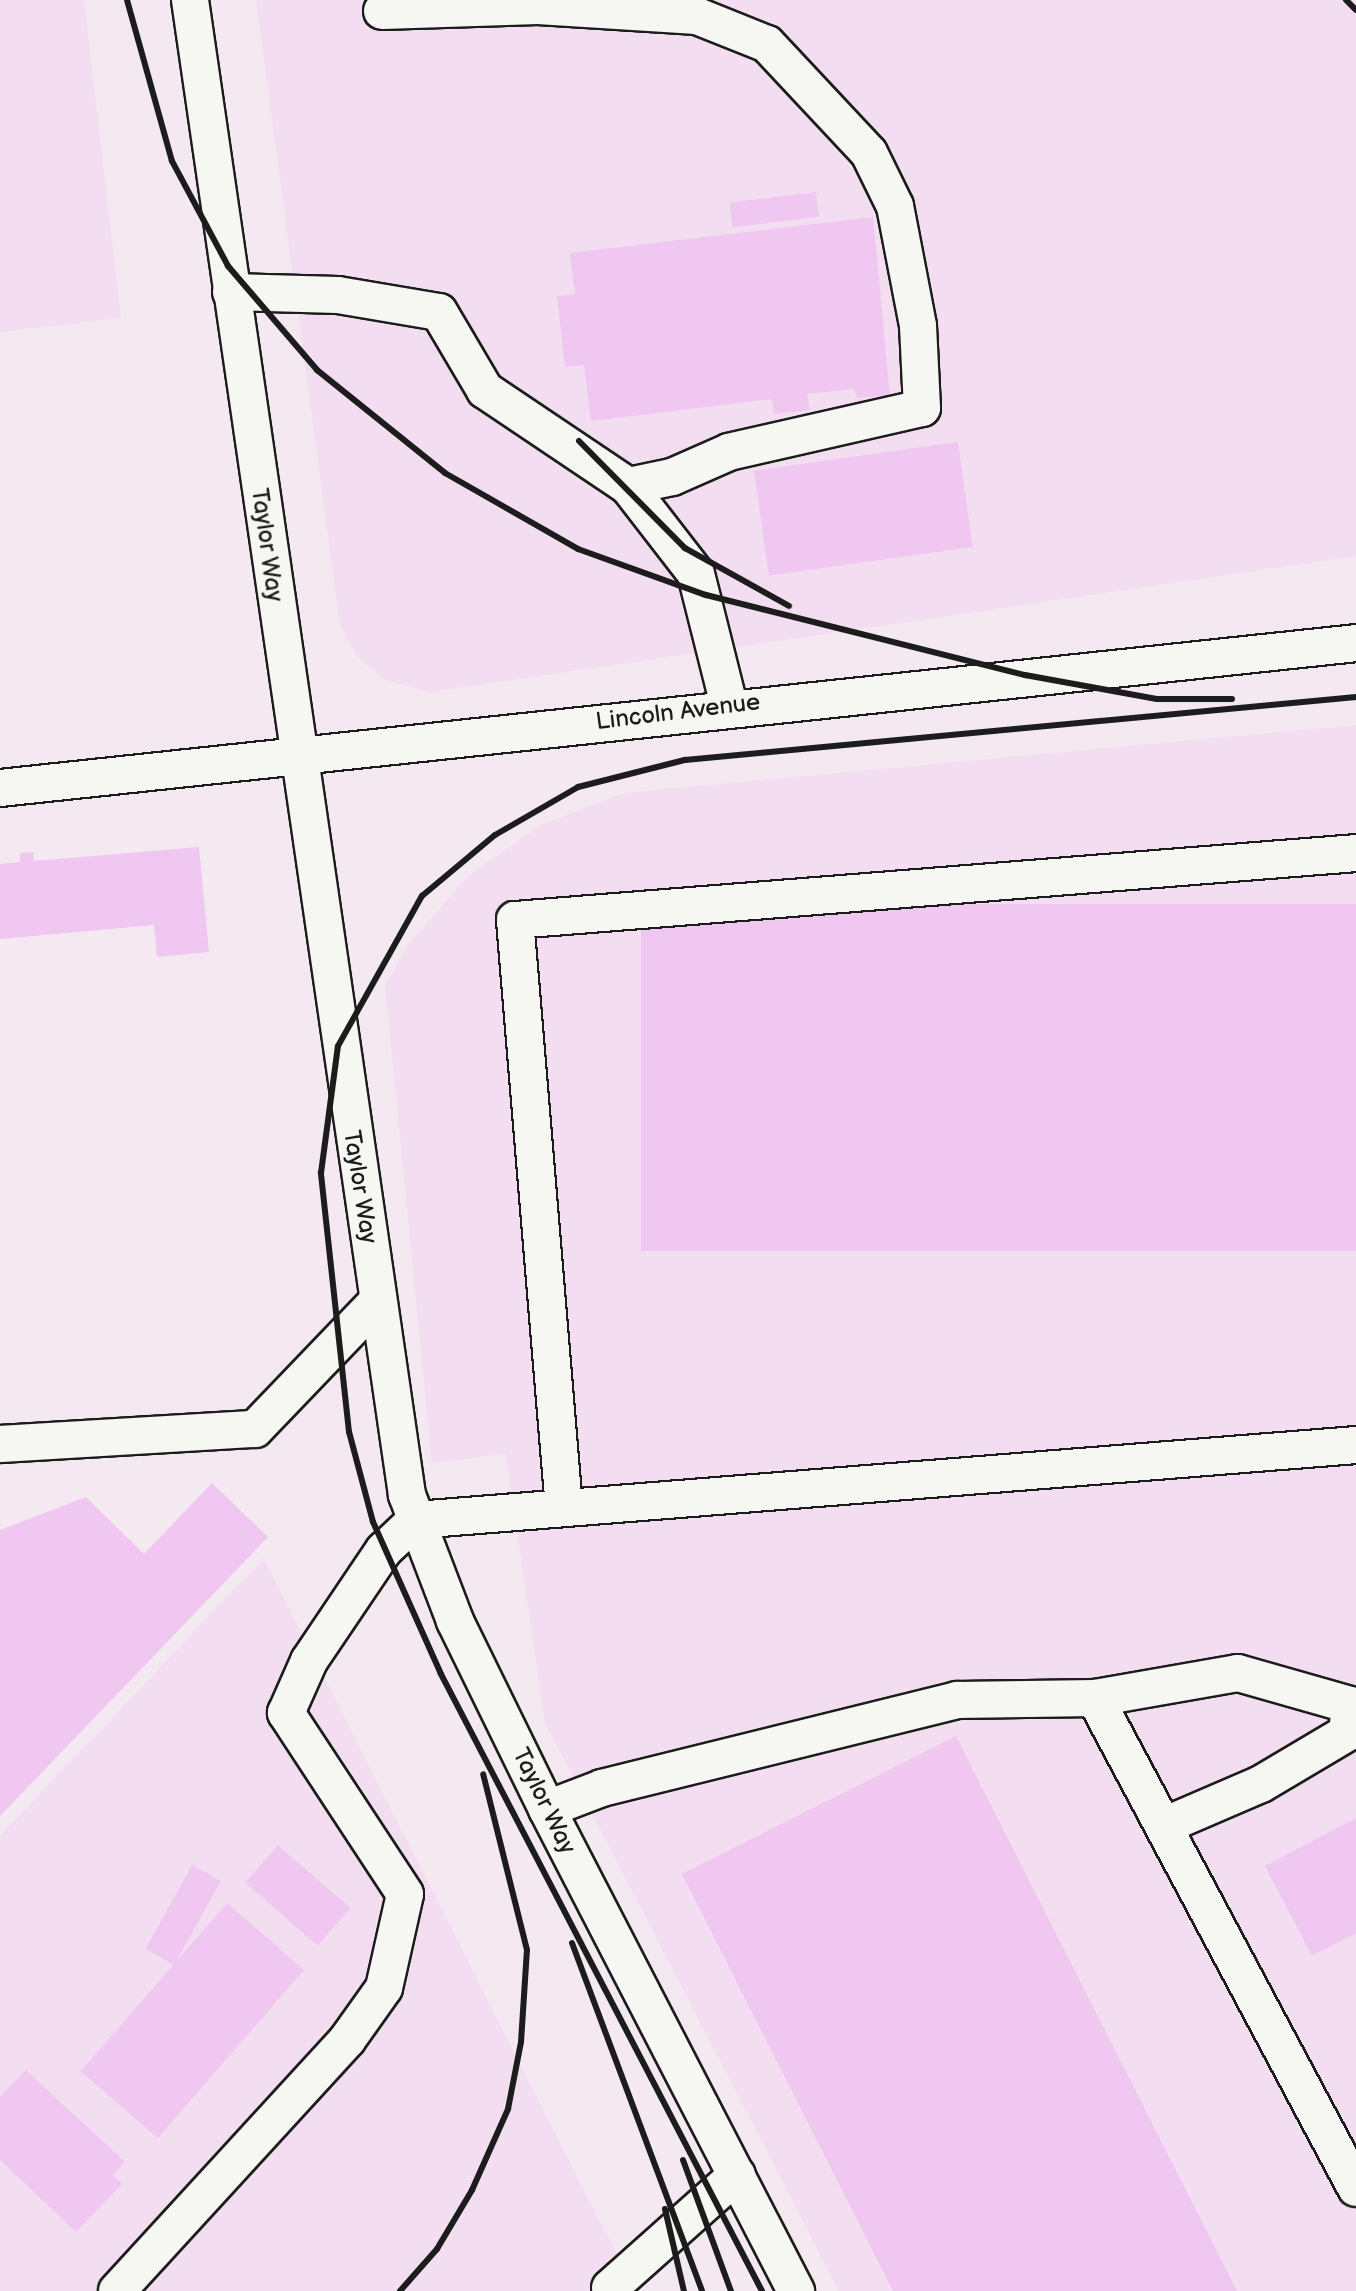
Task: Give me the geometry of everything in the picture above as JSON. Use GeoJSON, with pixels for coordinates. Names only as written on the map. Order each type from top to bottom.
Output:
{"type":"FeatureCollection","features":[{"type":"Feature","properties":{"kind":"street","name":"Taylor Way"},"geometry":{"type":"LineString","coordinates":[[190,0],[296,758],[377,1302],[416,1520],[455,1621],[547,1809],[737,2175],[790,2288]]}},
{"type":"Feature","properties":{"kind":"street"},"geometry":{"type":"LineString","coordinates":[[382,11],[538,6],[697,16],[767,44],[869,153],[895,206],[918,326],[922,408],[729,452],[672,477],[628,486]]}},
{"type":"Feature","properties":{"kind":"street"},"geometry":{"type":"LineString","coordinates":[[231,292],[338,295],[439,312],[485,390],[628,486],[696,574],[729,705]]}},
{"type":"Feature","properties":{"kind":"street","name":"Lincoln Avenue"},"geometry":{"type":"LineString","coordinates":[[0,788],[296,758],[729,705],[1356,643]]}},
{"type":"Feature","properties":{"kind":"street"},"geometry":{"type":"LineString","coordinates":[[564,1508],[515,920],[1356,853]]}},
{"type":"Feature","properties":{"kind":"street"},"geometry":{"type":"LineString","coordinates":[[0,1444],[255,1429],[377,1302]]}},
{"type":"Feature","properties":{"kind":"street"},"geometry":{"type":"LineString","coordinates":[[117,2291],[347,2040],[384,1988],[405,1894],[286,1713],[290,1691],[359,1587],[416,1520],[1356,1445]]}},
{"type":"Feature","properties":{"kind":"street"},"geometry":{"type":"LineString","coordinates":[[547,1809],[602,1788],[957,1700],[1095,1698],[1238,1673],[1350,1705],[1347,1733],[1261,1784],[1166,1825]]}},
{"type":"Feature","properties":{"kind":"street"},"geometry":{"type":"LineString","coordinates":[[1095,1698],[1166,1825],[1356,2188]]}},
{"type":"Feature","properties":{"kind":"street"},"geometry":{"type":"LineString","coordinates":[[610,2288],[737,2175]]}},
{"type":"Feature","properties":{"kind":"shaded area"},"geometry":{"type":"Polygon","coordinates":[[[0,0],[84,0],[121,318],[0,332],[0,0]]]}},
{"type":"Feature","properties":{"kind":"shaded area"},"geometry":{"type":"Polygon","coordinates":[[[256,0],[1356,0],[1356,556],[430,692],[385,680],[358,658],[340,626],[256,0]]]}},
{"type":"Feature","properties":{"kind":"shaded area"},"geometry":{"type":"Polygon","coordinates":[[[1356,725],[1356,2291],[839,2291],[545,1723],[506,1454],[432,1463],[385,985],[408,945],[468,876],[541,825],[623,793],[1356,725]]]}},
{"type":"Feature","properties":{"kind":"shaded area"},"geometry":{"type":"Polygon","coordinates":[[[264,1558],[636,2291],[0,2291],[0,1836],[264,1558]]]}},
{"type":"Feature","properties":{"kind":"building"},"geometry":{"type":"Polygon","coordinates":[[[816,192],[819,217],[733,227],[730,203],[816,192]]]}},
{"type":"Feature","properties":{"kind":"building"},"geometry":{"type":"Polygon","coordinates":[[[873,217],[890,395],[858,398],[853,389],[807,394],[810,410],[774,414],[772,399],[591,421],[584,365],[565,367],[557,296],[575,294],[570,253],[873,217]]]}},
{"type":"Feature","properties":{"kind":"building"},"geometry":{"type":"Polygon","coordinates":[[[958,442],[973,547],[769,576],[754,471],[958,442]]]}},
{"type":"Feature","properties":{"kind":"building"},"geometry":{"type":"Polygon","coordinates":[[[199,847],[209,952],[157,957],[154,925],[0,939],[0,864],[20,862],[20,853],[33,852],[34,861],[199,847]]]}},
{"type":"Feature","properties":{"kind":"building"},"geometry":{"type":"Polygon","coordinates":[[[641,904],[1356,904],[1356,1251],[641,1251],[641,904]]]}},
{"type":"Feature","properties":{"kind":"building"},"geometry":{"type":"Polygon","coordinates":[[[212,1483],[268,1537],[0,1816],[0,1530],[86,1497],[144,1554],[212,1483]]]}},
{"type":"Feature","properties":{"kind":"building"},"geometry":{"type":"Polygon","coordinates":[[[956,1736],[1237,2291],[893,2291],[682,1874],[956,1736]]]}},
{"type":"Feature","properties":{"kind":"building"},"geometry":{"type":"Polygon","coordinates":[[[1356,1818],[1356,1933],[1312,1956],[1265,1866],[1356,1818]]]}},
{"type":"Feature","properties":{"kind":"building"},"geometry":{"type":"Polygon","coordinates":[[[278,1845],[350,1908],[318,1946],[245,1883],[278,1845]]]}},
{"type":"Feature","properties":{"kind":"building"},"geometry":{"type":"Polygon","coordinates":[[[192,1865],[221,1881],[174,1965],[145,1949],[192,1865]]]}},
{"type":"Feature","properties":{"kind":"building"},"geometry":{"type":"Polygon","coordinates":[[[227,1903],[304,1970],[158,2138],[81,2071],[227,1903]]]}},
{"type":"Feature","properties":{"kind":"building"},"geometry":{"type":"Polygon","coordinates":[[[26,2070],[125,2162],[113,2175],[122,2184],[76,2232],[0,2160],[0,2097],[26,2070]]]}},
{"type":"Feature","properties":{"kind":"railway"},"geometry":{"type":"LineString","coordinates":[[127,0],[172,161],[228,266],[317,370],[445,473],[578,549],[706,595],[1025,675],[1157,699],[1232,699]]}},
{"type":"Feature","properties":{"kind":"railway"},"geometry":{"type":"LineString","coordinates":[[1346,0],[1356,10]]}},
{"type":"Feature","properties":{"kind":"railway"},"geometry":{"type":"LineString","coordinates":[[579,441],[685,548],[789,606]]}},
{"type":"Feature","properties":{"kind":"railway"},"geometry":{"type":"LineString","coordinates":[[762,2291],[441,1674],[373,1522],[349,1432],[321,1173],[338,1046],[422,896],[495,835],[578,787],[685,760],[1356,697]]}},
{"type":"Feature","properties":{"kind":"railway"},"geometry":{"type":"LineString","coordinates":[[400,2291],[437,2249],[472,2190],[508,2109],[521,2042],[527,1950],[483,1774]]}},
{"type":"Feature","properties":{"kind":"railway"},"geometry":{"type":"LineString","coordinates":[[572,1943],[702,2291]]}},
{"type":"Feature","properties":{"kind":"railway"},"geometry":{"type":"LineString","coordinates":[[683,2160],[731,2291]]}},
{"type":"Feature","properties":{"kind":"railway"},"geometry":{"type":"LineString","coordinates":[[665,2209],[684,2291]]}}]}
